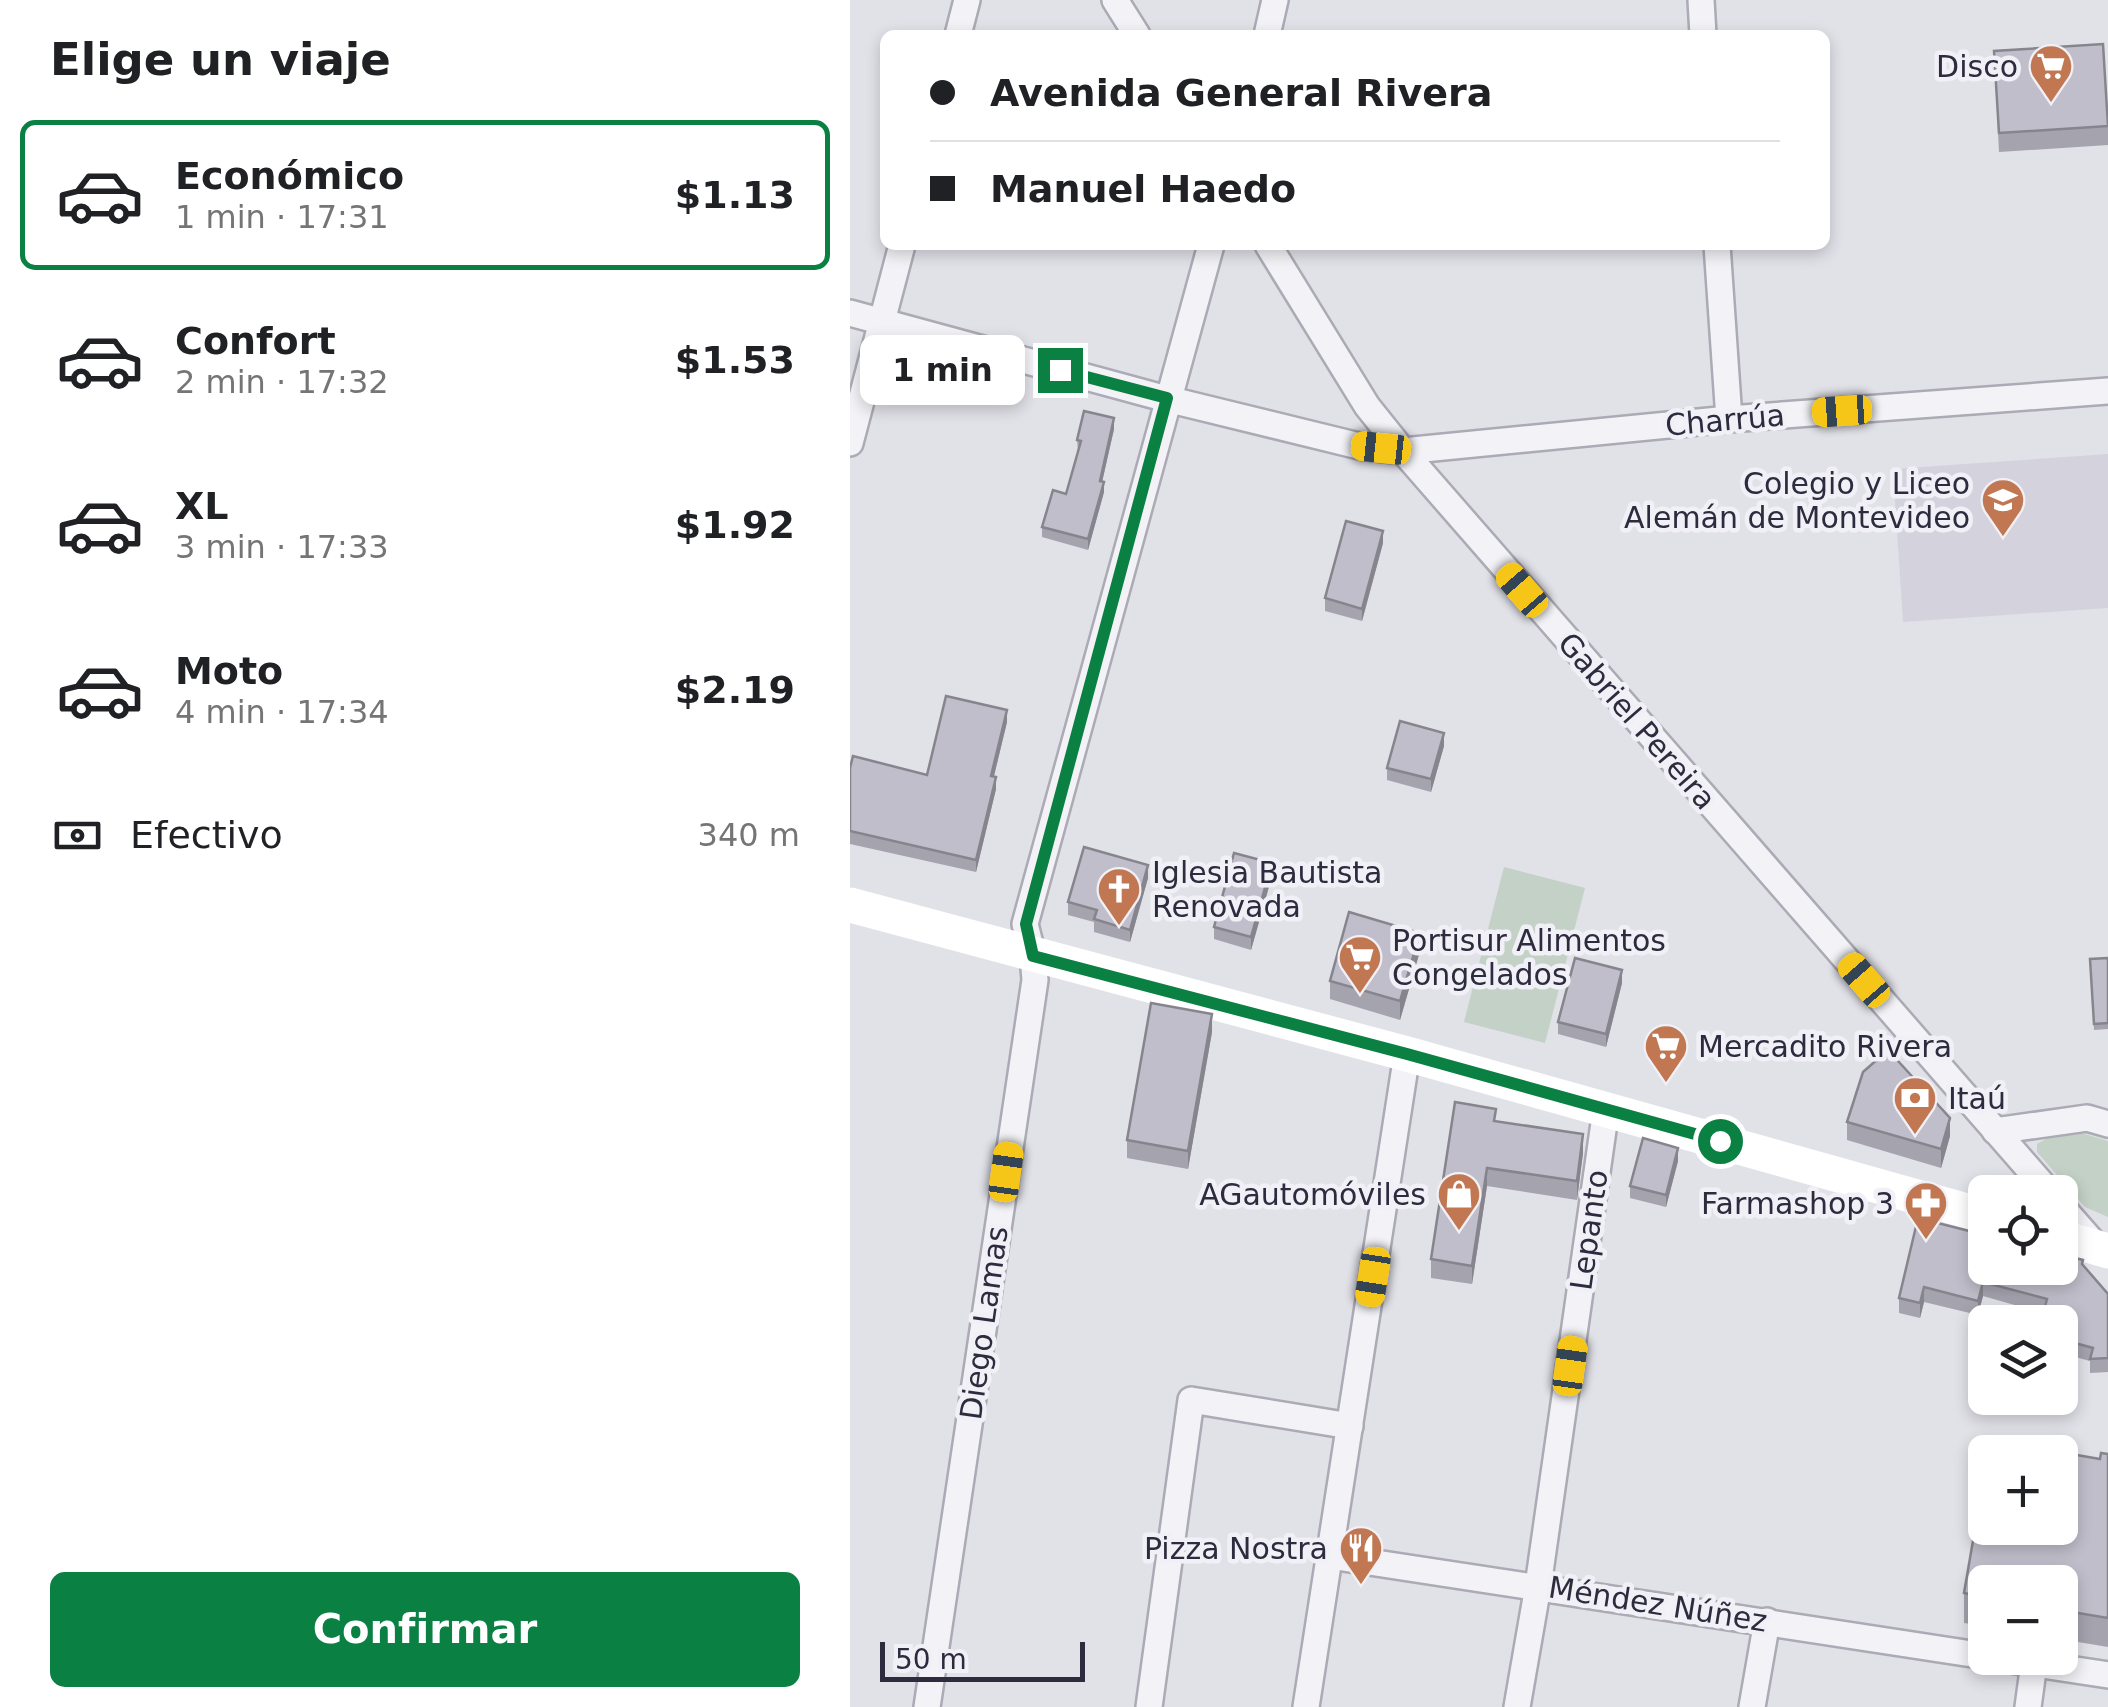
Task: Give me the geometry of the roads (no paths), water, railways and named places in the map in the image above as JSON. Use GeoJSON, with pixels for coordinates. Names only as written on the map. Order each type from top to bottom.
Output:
{"type":"FeatureCollection","features":[{"type":"Feature","properties":{"kind":"main road"},"geometry":{"type":"LineString","coordinates":[[850,906],[1407,1054],[1968,1211]]}},
{"type":"Feature","properties":{"kind":"street"},"geometry":{"type":"LineString","coordinates":[[959,30],[968,0]]}},
{"type":"Feature","properties":{"kind":"street"},"geometry":{"type":"LineString","coordinates":[[1116,0],[1134,30]]}},
{"type":"Feature","properties":{"kind":"street"},"geometry":{"type":"LineString","coordinates":[[1267,30],[1276,0]]}},
{"type":"Feature","properties":{"kind":"street"},"geometry":{"type":"LineString","coordinates":[[1701,0],[1703,30]]}},
{"type":"Feature","properties":{"kind":"street"},"geometry":{"type":"LineString","coordinates":[[850,444],[901,250]]}},
{"type":"Feature","properties":{"kind":"street","name":"Diego Lamas"},"geometry":{"type":"LineString","coordinates":[[927,1707],[1034,980],[1026,924],[1210,250]]}},
{"type":"Feature","properties":{"kind":"street","name":"Gabriel Pereira"},"geometry":{"type":"LineString","coordinates":[[1271,250],[1367,406],[1403,451],[2034,1175]]}},
{"type":"Feature","properties":{"kind":"street"},"geometry":{"type":"LineString","coordinates":[[1717,250],[1729,419]]}},
{"type":"Feature","properties":{"kind":"street","name":"Charrúa"},"geometry":{"type":"LineString","coordinates":[[850,313],[1359,446],[1403,451],[1729,419],[2108,391]]}},
{"type":"Feature","properties":{"kind":"street"},"geometry":{"type":"LineString","coordinates":[[1306,1707],[1407,1054]]}},
{"type":"Feature","properties":{"kind":"street","name":"Lepanto"},"geometry":{"type":"LineString","coordinates":[[1517,1707],[1606,1109]]}},
{"type":"Feature","properties":{"kind":"street"},"geometry":{"type":"LineString","coordinates":[[1995,1130],[2087,1118],[2108,1124]]}},
{"type":"Feature","properties":{"kind":"street"},"geometry":{"type":"LineString","coordinates":[[2078,1224],[2102,1249]]}},
{"type":"Feature","properties":{"kind":"street"},"geometry":{"type":"LineString","coordinates":[[1149,1707],[1191,1400],[1350,1426]]}},
{"type":"Feature","properties":{"kind":"street","name":"Méndez Núñez"},"geometry":{"type":"LineString","coordinates":[[1330,1556],[1968,1653]]}},
{"type":"Feature","properties":{"kind":"street"},"geometry":{"type":"LineString","coordinates":[[1752,1707],[1767,1621]]}},
{"type":"Feature","properties":{"kind":"street"},"geometry":{"type":"LineString","coordinates":[[2078,1671],[2108,1676]]}},
{"type":"Feature","properties":{"kind":"street"},"geometry":{"type":"LineString","coordinates":[[2028,1707],[2032,1675]]}},
{"type":"Feature","properties":{"kind":"place","name":"Disco"},"geometry":{"type":"Point","coordinates":[2051,104]}},
{"type":"Feature","properties":{"kind":"place","name":"Colegio y Liceo Alemán de Montevideo"},"geometry":{"type":"Point","coordinates":[2003,538]}},
{"type":"Feature","properties":{"kind":"place","name":"Iglesia Bautista Renovada"},"geometry":{"type":"Point","coordinates":[1119,927]}},
{"type":"Feature","properties":{"kind":"place","name":"Portisur Alimentos Congelados"},"geometry":{"type":"Point","coordinates":[1360,995]}},
{"type":"Feature","properties":{"kind":"place","name":"Mercadito Rivera"},"geometry":{"type":"Point","coordinates":[1666,1084]}},
{"type":"Feature","properties":{"kind":"place","name":"Itaú"},"geometry":{"type":"Point","coordinates":[1915,1136]}},
{"type":"Feature","properties":{"kind":"place","name":"AGautomóviles"},"geometry":{"type":"Point","coordinates":[1459,1232]}},
{"type":"Feature","properties":{"kind":"place","name":"Farmashop 3"},"geometry":{"type":"Point","coordinates":[1926,1241]}},
{"type":"Feature","properties":{"kind":"place","name":"Pizza Nostra"},"geometry":{"type":"Point","coordinates":[1361,1586]}}]}
